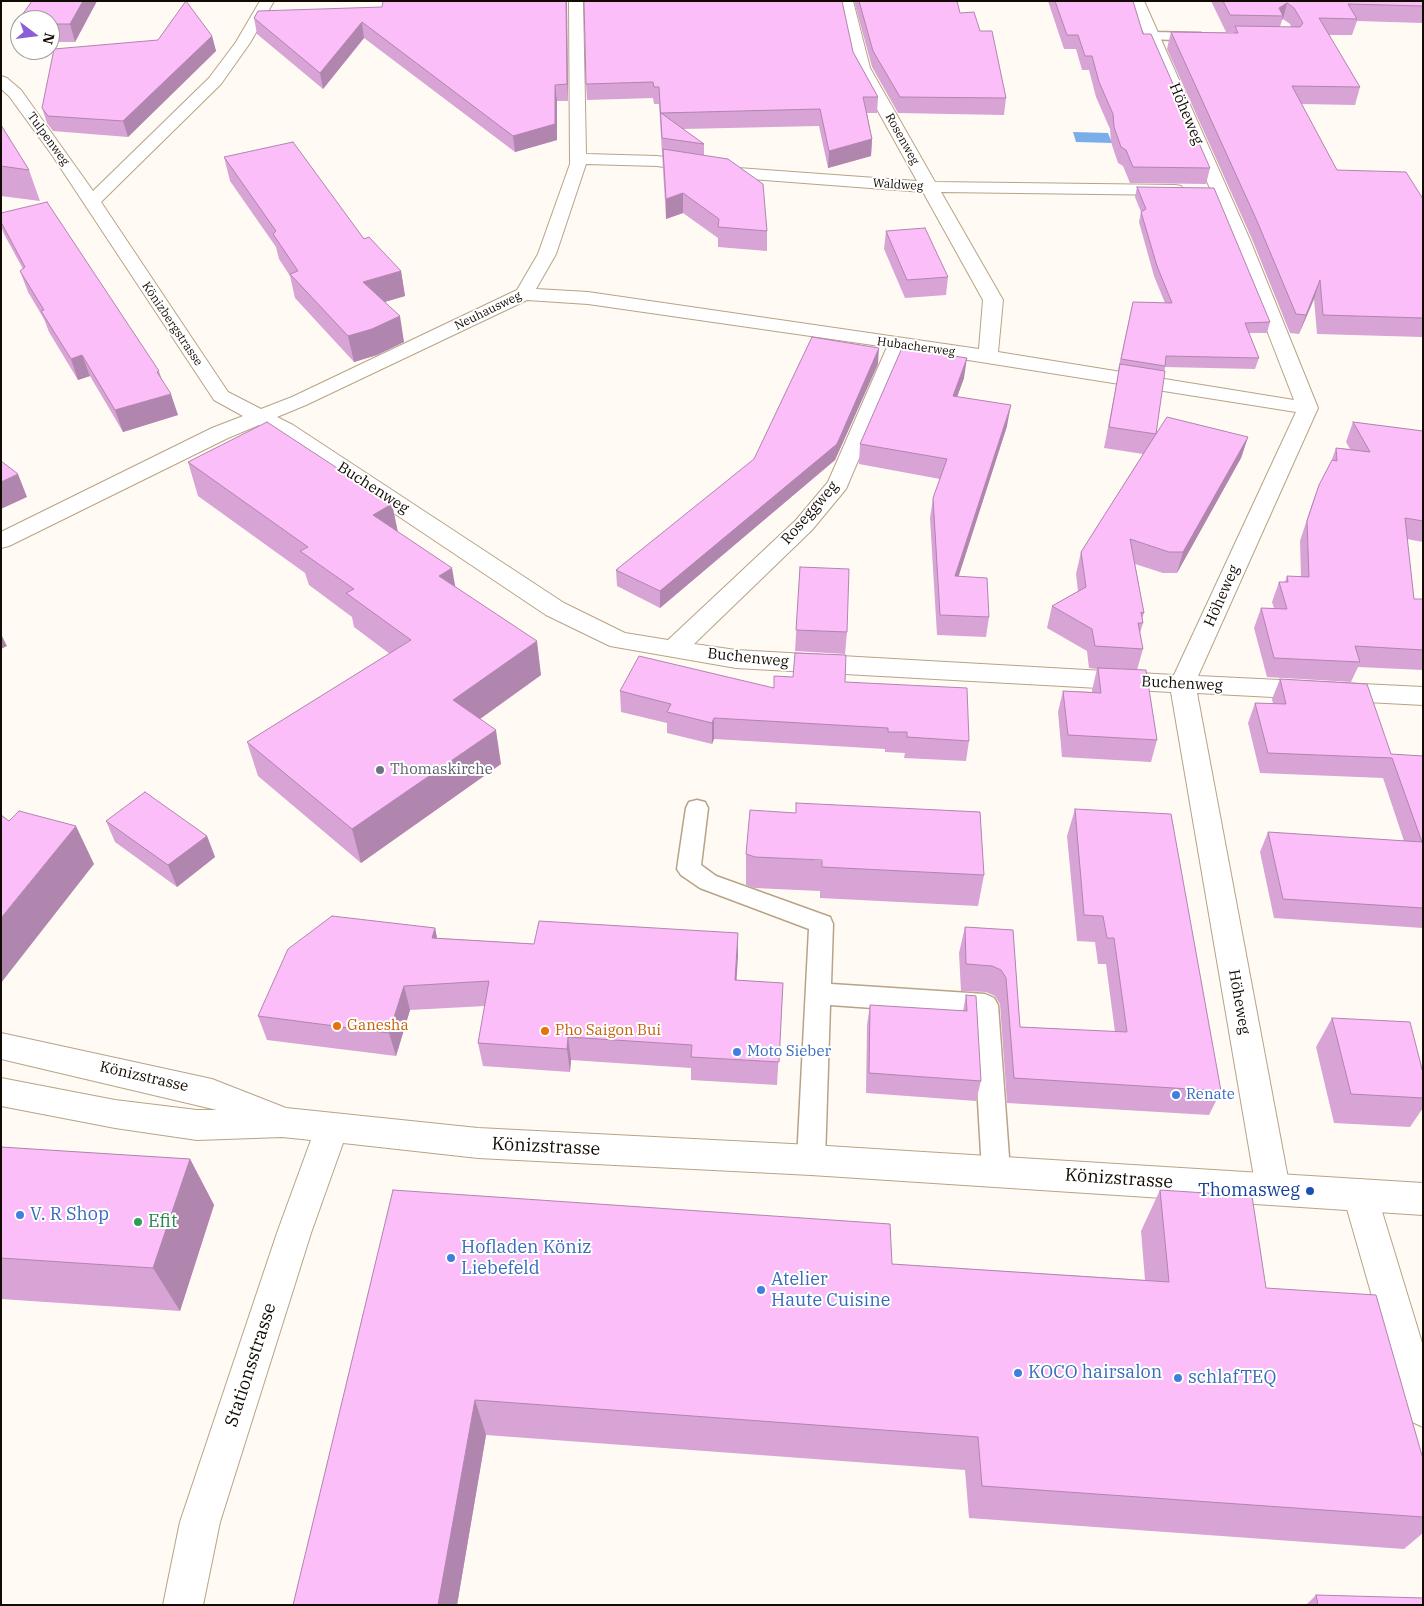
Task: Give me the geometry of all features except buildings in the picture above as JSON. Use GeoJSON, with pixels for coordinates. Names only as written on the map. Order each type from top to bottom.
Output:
{"type":"FeatureCollection","features":[{"type":"Feature","properties":{"kind":"street"},"geometry":{"type":"LineString","coordinates":[[92,201],[214,80],[243,43],[267,1]]}},
{"type":"Feature","properties":{"kind":"street","name":"Neuhausweg"},"geometry":{"type":"LineString","coordinates":[[257,417],[299,401],[524,294],[547,254],[578,159],[576,1]]}},
{"type":"Feature","properties":{"kind":"street","name":"Rosenweg"},"geometry":{"type":"LineString","coordinates":[[846,1],[862,68],[993,300],[988,356]]}},
{"type":"Feature","properties":{"kind":"street","name":"Höheweg"},"geometry":{"type":"LineString","coordinates":[[1137,1],[1152,36],[1202,190],[1290,359],[1308,408],[1182,684],[1273,1188]]}},
{"type":"Feature","properties":{"kind":"street","name":"Tulpenweg"},"geometry":{"type":"LineString","coordinates":[[1,81],[15,93],[92,201]]}},
{"type":"Feature","properties":{"kind":"street","name":"Waldweg"},"geometry":{"type":"LineString","coordinates":[[578,159],[657,161],[738,173],[929,187],[1202,190]]}},
{"type":"Feature","properties":{"kind":"street","name":"Könizbergstrasse"},"geometry":{"type":"LineString","coordinates":[[92,201],[119,245],[221,396],[257,417]]}},
{"type":"Feature","properties":{"kind":"street","name":"Hubacherweg"},"geometry":{"type":"LineString","coordinates":[[524,294],[588,298],[988,356],[1308,408]]}},
{"type":"Feature","properties":{"kind":"street","name":"Roseggweg"},"geometry":{"type":"LineString","coordinates":[[673,649],[804,525],[838,484],[898,344]]}},
{"type":"Feature","properties":{"kind":"street"},"geometry":{"type":"LineString","coordinates":[[1,541],[220,433],[257,417]]}},
{"type":"Feature","properties":{"kind":"street","name":"Buchenweg"},"geometry":{"type":"LineString","coordinates":[[257,417],[285,430],[555,609],[619,640],[736,659],[1423,696]]}},
{"type":"Feature","properties":{"kind":"street","name":"Könizstrasse"},"geometry":{"type":"LineString","coordinates":[[1,1046],[212,1093],[282,1122]]}},
{"type":"Feature","properties":{"kind":"street","name":"Könizstrasse"},"geometry":{"type":"LineString","coordinates":[[1,1092],[115,1114],[197,1125],[282,1122],[478,1143],[811,1160],[1423,1199]]}},
{"type":"Feature","properties":{"kind":"street","name":"Stationsstrasse"},"geometry":{"type":"LineString","coordinates":[[183,1605],[200,1522],[294,1233],[332,1128]]}},
{"type":"Feature","properties":{"kind":"street"},"geometry":{"type":"LineString","coordinates":[[1360,1195],[1423,1408]]}},
{"type":"Feature","properties":{"kind":"lane"},"geometry":{"type":"LineString","coordinates":[[1152,36],[1212,38]]}},
{"type":"Feature","properties":{"kind":"lane"},"geometry":{"type":"LineString","coordinates":[[697,808],[689,869],[708,882],[821,924],[811,1160]]}},
{"type":"Feature","properties":{"kind":"lane"},"geometry":{"type":"LineString","coordinates":[[819,994],[985,1005],[996,1171]]}},
{"type":"Feature","properties":{"kind":"water"},"geometry":{"type":"Polygon","coordinates":[[[1073,132],[1108,133],[1112,143],[1076,142],[1073,132]]]}},
{"type":"Feature","properties":{"kind":"place","name":"Thomaskirche"},"geometry":{"type":"Point","coordinates":[380,770]}},
{"type":"Feature","properties":{"kind":"place","name":"Ganesha"},"geometry":{"type":"Point","coordinates":[337,1026]}},
{"type":"Feature","properties":{"kind":"place","name":"Pho Saigon Bui"},"geometry":{"type":"Point","coordinates":[545,1031]}},
{"type":"Feature","properties":{"kind":"place","name":"Moto Sieber"},"geometry":{"type":"Point","coordinates":[737,1052]}},
{"type":"Feature","properties":{"kind":"place","name":"Renate"},"geometry":{"type":"Point","coordinates":[1176,1095]}},
{"type":"Feature","properties":{"kind":"place","name":"Thomasweg"},"geometry":{"type":"Point","coordinates":[1310,1191]}},
{"type":"Feature","properties":{"kind":"place","name":"V. R Shop"},"geometry":{"type":"Point","coordinates":[20,1215]}},
{"type":"Feature","properties":{"kind":"place","name":"Efit"},"geometry":{"type":"Point","coordinates":[138,1222]}},
{"type":"Feature","properties":{"kind":"place","name":"Hofladen Köniz Liebefeld"},"geometry":{"type":"Point","coordinates":[451,1258]}},
{"type":"Feature","properties":{"kind":"place","name":"Atelier Haute Cuisine"},"geometry":{"type":"Point","coordinates":[761,1290]}},
{"type":"Feature","properties":{"kind":"place","name":"KOCO hairsalon"},"geometry":{"type":"Point","coordinates":[1018,1373]}},
{"type":"Feature","properties":{"kind":"place","name":"schlafTEQ"},"geometry":{"type":"Point","coordinates":[1178,1378]}}]}
